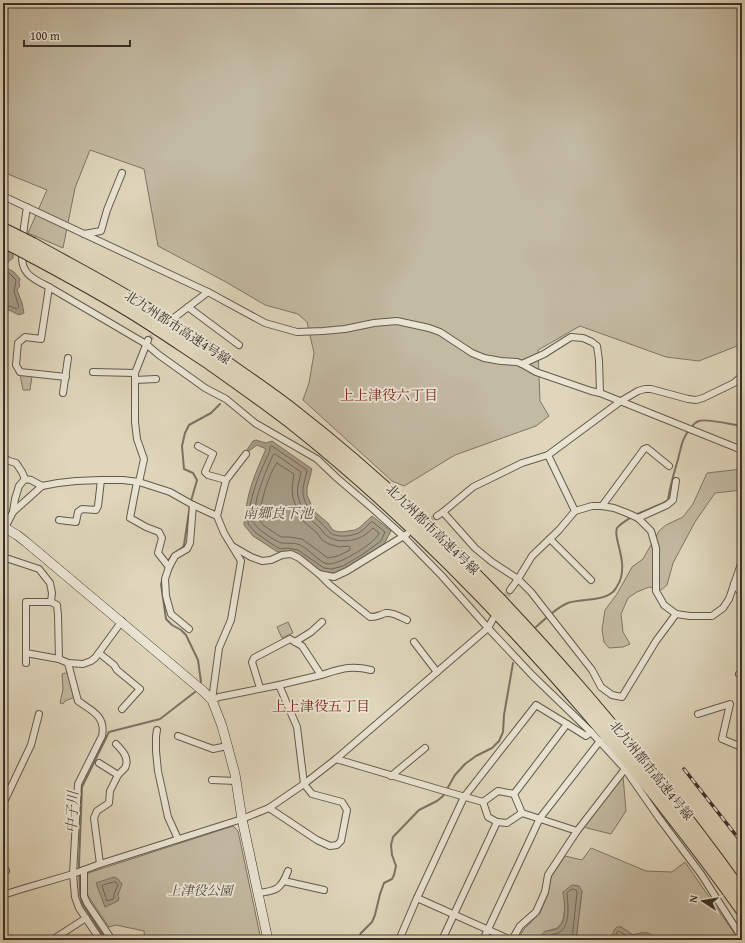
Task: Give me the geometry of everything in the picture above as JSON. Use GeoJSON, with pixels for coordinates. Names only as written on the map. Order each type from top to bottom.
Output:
{"type":"FeatureCollection","features":[{"type":"Feature","properties":{"kind":"highway"},"geometry":{"type":"LineString","coordinates":[[3,229],[30,249]]}},
{"type":"Feature","properties":{"kind":"highway"},"geometry":{"type":"LineString","coordinates":[[3,241],[30,249]]}},
{"type":"Feature","properties":{"kind":"highway","name":"北九州都市高速4号線"},"geometry":{"type":"LineString","coordinates":[[30,249],[138,303],[176,327],[294,411],[340,448],[390,492],[493,592],[569,675],[650,771],[714,853],[742,893]]}},
{"type":"Feature","properties":{"kind":"highway","name":"北九州都市高速4号線"},"geometry":{"type":"LineString","coordinates":[[30,249],[95,291],[132,312],[242,386],[328,452],[404,520],[449,563],[524,640],[566,688],[643,779],[705,859],[742,910]]}},
{"type":"Feature","properties":{"kind":"street"},"geometry":{"type":"LineString","coordinates":[[84,234],[101,230],[107,210],[122,173]]}},
{"type":"Feature","properties":{"kind":"street"},"geometry":{"type":"LineString","coordinates":[[3,196],[208,292],[265,323],[297,332],[345,329],[374,323],[397,321],[429,328],[440,332],[472,353],[484,358],[517,362],[536,372],[621,401],[742,450]]}},
{"type":"Feature","properties":{"kind":"street"},"geometry":{"type":"LineString","coordinates":[[27,207],[21,259],[25,270],[33,279],[147,342],[159,355],[205,388],[226,399],[255,422],[317,459],[337,478],[405,535],[532,675],[600,741],[625,769],[701,874],[742,938]]}},
{"type":"Feature","properties":{"kind":"street"},"geometry":{"type":"LineString","coordinates":[[49,287],[42,339],[25,337],[18,343],[16,365],[20,372],[66,377]]}},
{"type":"Feature","properties":{"kind":"street"},"geometry":{"type":"LineString","coordinates":[[175,317],[208,292]]}},
{"type":"Feature","properties":{"kind":"street"},"geometry":{"type":"LineString","coordinates":[[188,307],[239,344]]}},
{"type":"Feature","properties":{"kind":"street"},"geometry":{"type":"LineString","coordinates":[[522,364],[544,354],[571,338],[583,338],[597,346],[600,394]]}},
{"type":"Feature","properties":{"kind":"street"},"geometry":{"type":"LineString","coordinates":[[147,342],[135,373],[135,422],[137,439],[144,459],[130,518],[159,532],[162,538],[158,553],[169,568]]}},
{"type":"Feature","properties":{"kind":"street"},"geometry":{"type":"LineString","coordinates":[[63,393],[68,358]]}},
{"type":"Feature","properties":{"kind":"street"},"geometry":{"type":"LineString","coordinates":[[93,372],[135,373]]}},
{"type":"Feature","properties":{"kind":"street"},"geometry":{"type":"LineString","coordinates":[[437,516],[473,487],[522,463],[548,455],[621,401],[638,391],[651,389],[696,400],[734,383],[742,376]]}},
{"type":"Feature","properties":{"kind":"street"},"geometry":{"type":"LineString","coordinates":[[135,380],[156,379]]}},
{"type":"Feature","properties":{"kind":"street"},"geometry":{"type":"LineString","coordinates":[[198,446],[213,454],[205,472],[208,475],[226,480]]}},
{"type":"Feature","properties":{"kind":"street"},"geometry":{"type":"LineString","coordinates":[[602,506],[644,449],[647,448],[669,466]]}},
{"type":"Feature","properties":{"kind":"street"},"geometry":{"type":"LineString","coordinates":[[212,700],[219,648],[231,620],[241,561],[224,533],[217,516],[226,480],[246,454]]}},
{"type":"Feature","properties":{"kind":"street"},"geometry":{"type":"LineString","coordinates":[[548,455],[575,511]]}},
{"type":"Feature","properties":{"kind":"street"},"geometry":{"type":"LineString","coordinates":[[3,457],[16,463],[25,479]]}},
{"type":"Feature","properties":{"kind":"street"},"geometry":{"type":"LineString","coordinates":[[25,479],[31,480],[42,486]]}},
{"type":"Feature","properties":{"kind":"street"},"geometry":{"type":"LineString","coordinates":[[13,512],[19,486],[25,479]]}},
{"type":"Feature","properties":{"kind":"street"},"geometry":{"type":"LineString","coordinates":[[59,520],[76,522],[78,512],[82,509],[96,510],[98,506],[101,480]]}},
{"type":"Feature","properties":{"kind":"street"},"geometry":{"type":"LineString","coordinates":[[217,516],[170,492],[138,482],[101,480],[64,482],[42,486],[13,512],[4,527],[22,538],[122,621],[212,700],[228,746],[268,940]]}},
{"type":"Feature","properties":{"kind":"street"},"geometry":{"type":"LineString","coordinates":[[636,518],[667,505],[673,500],[676,481]]}},
{"type":"Feature","properties":{"kind":"street"},"geometry":{"type":"LineString","coordinates":[[189,629],[171,614],[166,596],[165,579],[175,556],[187,549],[190,542],[193,505]]}},
{"type":"Feature","properties":{"kind":"street"},"geometry":{"type":"LineString","coordinates":[[510,590],[532,556],[559,530],[575,511],[592,506],[614,508],[627,513],[636,518],[651,531],[656,548],[656,591],[664,605],[676,614],[690,616],[712,616],[723,608],[729,599],[742,561]]}},
{"type":"Feature","properties":{"kind":"street"},"geometry":{"type":"LineString","coordinates":[[443,512],[475,548],[492,562],[518,579],[531,592],[592,670],[601,687],[612,695],[622,697],[656,641],[676,614]]}},
{"type":"Feature","properties":{"kind":"street"},"geometry":{"type":"LineString","coordinates":[[319,574],[334,576],[348,572],[405,535]]}},
{"type":"Feature","properties":{"kind":"street"},"geometry":{"type":"LineString","coordinates":[[550,539],[591,580]]}},
{"type":"Feature","properties":{"kind":"street"},"geometry":{"type":"LineString","coordinates":[[231,545],[251,557],[262,561],[291,554],[299,558],[370,617],[376,617],[386,613],[396,615],[407,620]]}},
{"type":"Feature","properties":{"kind":"street"},"geometry":{"type":"LineString","coordinates":[[3,557],[39,569],[50,583],[52,593],[51,602]]}},
{"type":"Feature","properties":{"kind":"street"},"geometry":{"type":"LineString","coordinates":[[734,584],[742,594]]}},
{"type":"Feature","properties":{"kind":"street"},"geometry":{"type":"LineString","coordinates":[[26,663],[26,602],[51,602],[57,605],[59,659]]}},
{"type":"Feature","properties":{"kind":"street"},"geometry":{"type":"LineString","coordinates":[[3,895],[242,819],[269,808],[304,784],[336,759],[488,628],[493,619]]}},
{"type":"Feature","properties":{"kind":"street"},"geometry":{"type":"LineString","coordinates":[[26,652],[59,659],[68,663],[83,664],[91,661],[100,653],[122,621]]}},
{"type":"Feature","properties":{"kind":"street"},"geometry":{"type":"LineString","coordinates":[[295,642],[311,632],[322,622]]}},
{"type":"Feature","properties":{"kind":"street"},"geometry":{"type":"LineString","coordinates":[[260,688],[252,662],[254,658],[290,640],[302,646],[321,675]]}},
{"type":"Feature","properties":{"kind":"street"},"geometry":{"type":"LineString","coordinates":[[414,642],[436,672]]}},
{"type":"Feature","properties":{"kind":"street"},"geometry":{"type":"LineString","coordinates":[[100,653],[114,664],[117,670],[140,689],[122,709]]}},
{"type":"Feature","properties":{"kind":"street"},"geometry":{"type":"LineString","coordinates":[[68,663],[78,701],[94,711],[101,720],[103,730],[102,736],[78,784],[79,872],[75,897],[79,908],[101,936],[112,940]]}},
{"type":"Feature","properties":{"kind":"street"},"geometry":{"type":"LineString","coordinates":[[212,700],[219,697],[260,688],[279,686],[349,667],[371,670]]}},
{"type":"Feature","properties":{"kind":"street"},"geometry":{"type":"LineString","coordinates":[[269,808],[317,840],[330,846],[337,845],[341,841],[348,810],[342,802],[312,794],[304,784],[297,727],[279,686]]}},
{"type":"Feature","properties":{"kind":"street"},"geometry":{"type":"LineString","coordinates":[[698,714],[730,704],[722,739],[741,746]]}},
{"type":"Feature","properties":{"kind":"street"},"geometry":{"type":"LineString","coordinates":[[400,940],[416,898],[464,797],[536,705],[586,736],[591,732]]}},
{"type":"Feature","properties":{"kind":"street"},"geometry":{"type":"LineString","coordinates":[[3,804],[31,745],[39,714]]}},
{"type":"Feature","properties":{"kind":"street"},"geometry":{"type":"LineString","coordinates":[[514,794],[567,724]]}},
{"type":"Feature","properties":{"kind":"street"},"geometry":{"type":"LineString","coordinates":[[158,730],[156,736],[158,771],[168,817],[178,839]]}},
{"type":"Feature","properties":{"kind":"street"},"geometry":{"type":"LineString","coordinates":[[178,736],[213,749],[228,746]]}},
{"type":"Feature","properties":{"kind":"street"},"geometry":{"type":"LineString","coordinates":[[483,940],[540,818],[600,741]]}},
{"type":"Feature","properties":{"kind":"street"},"geometry":{"type":"LineString","coordinates":[[100,864],[94,818],[98,811],[109,802],[110,791],[118,775],[125,768],[126,760],[124,752],[116,744]]}},
{"type":"Feature","properties":{"kind":"street"},"geometry":{"type":"LineString","coordinates":[[391,776],[425,748]]}},
{"type":"Feature","properties":{"kind":"street"},"geometry":{"type":"LineString","coordinates":[[336,759],[483,802]]}},
{"type":"Feature","properties":{"kind":"street"},"geometry":{"type":"LineString","coordinates":[[99,762],[118,775]]}},
{"type":"Feature","properties":{"kind":"street"},"geometry":{"type":"LineString","coordinates":[[416,898],[511,940],[520,926],[536,912],[545,892],[548,876],[576,831],[625,769]]}},
{"type":"Feature","properties":{"kind":"street"},"geometry":{"type":"LineString","coordinates":[[212,780],[236,781]]}},
{"type":"Feature","properties":{"kind":"street"},"geometry":{"type":"LineString","coordinates":[[483,802],[498,791],[514,794]]}},
{"type":"Feature","properties":{"kind":"street"},"geometry":{"type":"LineString","coordinates":[[514,794],[522,813]]}},
{"type":"Feature","properties":{"kind":"street"},"geometry":{"type":"LineString","coordinates":[[483,802],[488,817],[497,822],[507,823],[522,813],[576,831]]}},
{"type":"Feature","properties":{"kind":"street"},"geometry":{"type":"LineString","coordinates":[[442,940],[497,822]]}},
{"type":"Feature","properties":{"kind":"street"},"geometry":{"type":"LineString","coordinates":[[3,865],[6,871],[3,873]]}},
{"type":"Feature","properties":{"kind":"street"},"geometry":{"type":"LineString","coordinates":[[258,893],[276,890],[284,881],[288,871]]}},
{"type":"Feature","properties":{"kind":"street"},"geometry":{"type":"LineString","coordinates":[[79,872],[84,896],[101,936]]}},
{"type":"Feature","properties":{"kind":"street"},"geometry":{"type":"LineString","coordinates":[[284,881],[324,890]]}},
{"type":"Feature","properties":{"kind":"street"},"geometry":{"type":"LineString","coordinates":[[52,940],[86,918]]}},
{"type":"Feature","properties":{"kind":"green space"},"geometry":{"type":"Polygon","coordinates":[[[3,3],[742,3],[742,344],[699,361],[666,357],[580,326],[538,350],[540,401],[549,416],[536,426],[455,455],[404,486],[392,481],[303,400],[309,383],[314,353],[307,322],[298,314],[265,305],[226,282],[158,246],[144,169],[90,150],[75,188],[63,248],[28,233],[47,190],[3,172],[3,3]]]}},
{"type":"Feature","properties":{"kind":"green space"},"geometry":{"type":"Polygon","coordinates":[[[20,374],[32,376],[30,390],[23,390],[20,374]]]}},
{"type":"Feature","properties":{"kind":"green space"},"geometry":{"type":"Polygon","coordinates":[[[742,469],[742,490],[715,493],[695,522],[673,563],[667,585],[661,590],[649,587],[628,598],[621,614],[623,632],[630,644],[623,647],[609,648],[604,642],[602,630],[605,610],[617,594],[632,567],[643,559],[659,531],[666,525],[683,517],[693,504],[707,473],[742,469]]]}},
{"type":"Feature","properties":{"kind":"green space"},"geometry":{"type":"Polygon","coordinates":[[[288,622],[293,633],[282,638],[277,627],[288,622]]]}},
{"type":"Feature","properties":{"kind":"green space"},"geometry":{"type":"Polygon","coordinates":[[[69,672],[75,697],[65,701],[63,704],[60,703],[63,689],[62,674],[69,672]]]}},
{"type":"Feature","properties":{"kind":"green space"},"geometry":{"type":"Polygon","coordinates":[[[623,776],[626,811],[611,834],[583,827],[623,776]]]}},
{"type":"Feature","properties":{"kind":"green space","name":"上津役公園"},"geometry":{"type":"Polygon","coordinates":[[[233,826],[238,831],[261,940],[145,940],[144,931],[116,925],[109,927],[88,896],[86,882],[88,873],[233,826]]]}},
{"type":"Feature","properties":{"kind":"green space"},"geometry":{"type":"Polygon","coordinates":[[[591,848],[646,871],[672,872],[685,862],[739,940],[657,940],[646,933],[633,935],[621,927],[615,929],[610,940],[576,940],[582,891],[565,907],[563,920],[557,928],[544,932],[538,940],[517,940],[524,929],[540,913],[548,894],[551,877],[565,856],[582,860],[591,848]]]}},
{"type":"Feature","properties":{"kind":"water"},"geometry":{"type":"Polygon","coordinates":[[[3,248],[13,253],[13,258],[7,263],[7,268],[14,272],[20,279],[20,286],[17,290],[24,313],[19,315],[9,310],[3,312],[3,248]]]}},
{"type":"Feature","properties":{"kind":"water","name":"南郷良下池"},"geometry":{"type":"Polygon","coordinates":[[[256,440],[266,443],[272,441],[312,469],[307,488],[307,495],[313,509],[328,523],[332,529],[341,532],[355,530],[372,516],[391,531],[384,544],[365,558],[344,570],[333,573],[323,573],[297,553],[281,553],[253,536],[244,525],[245,514],[251,486],[266,449],[257,445],[249,451],[247,450],[253,441],[256,440]]]}},
{"type":"Feature","properties":{"kind":"water"},"geometry":{"type":"Polygon","coordinates":[[[114,877],[122,884],[118,895],[119,898],[118,901],[105,907],[96,883],[114,877]]]}},
{"type":"Feature","properties":{"kind":"water"},"geometry":{"type":"Polygon","coordinates":[[[572,885],[579,886],[582,891],[576,940],[538,940],[544,932],[557,929],[563,922],[563,892],[572,885]]]}},
{"type":"Feature","properties":{"kind":"water"},"geometry":{"type":"Polygon","coordinates":[[[617,927],[621,927],[633,935],[649,933],[657,940],[610,940],[617,927]]]}},
{"type":"Feature","properties":{"kind":"waterway","name":"中子川"},"geometry":{"type":"LineString","coordinates":[[191,501],[197,480],[193,473],[184,469],[182,446],[185,433],[189,425],[211,413],[220,404]]}},
{"type":"Feature","properties":{"kind":"waterway"},"geometry":{"type":"LineString","coordinates":[[635,515],[668,500],[682,444],[688,431],[695,424],[699,421],[707,420],[742,426]]}},
{"type":"Feature","properties":{"kind":"waterway","name":"中子川"},"geometry":{"type":"LineString","coordinates":[[168,561],[172,555],[184,545],[190,505]]}},
{"type":"Feature","properties":{"kind":"waterway"},"geometry":{"type":"LineString","coordinates":[[536,627],[559,607],[568,603],[601,598],[611,594],[614,591],[619,583],[622,572],[622,560],[616,530],[620,525],[632,517]]}},
{"type":"Feature","properties":{"kind":"waterway","name":"中子川"},"geometry":{"type":"LineString","coordinates":[[163,578],[161,584],[166,619],[186,635],[198,660],[201,682]]}},
{"type":"Feature","properties":{"kind":"waterway"},"geometry":{"type":"LineString","coordinates":[[358,940],[361,933],[372,922],[384,883],[392,879],[394,875],[396,866],[392,855],[391,845],[393,837],[419,810],[437,801],[443,796],[455,775],[465,764],[476,756],[492,748],[499,741],[503,732],[504,715],[513,663]]}},
{"type":"Feature","properties":{"kind":"waterway","name":"中子川"},"geometry":{"type":"LineString","coordinates":[[106,940],[82,903],[80,894],[79,865],[82,787],[109,732],[160,719],[195,692]]}},
{"type":"Feature","properties":{"kind":"tunnel"},"geometry":{"type":"LineString","coordinates":[[148,340],[160,330]]}},
{"type":"Feature","properties":{"kind":"tunnel"},"geometry":{"type":"LineString","coordinates":[[423,524],[437,516]]}},
{"type":"Feature","properties":{"kind":"tunnel"},"geometry":{"type":"LineString","coordinates":[[502,604],[510,590]]}},
{"type":"Feature","properties":{"kind":"railway"},"geometry":{"type":"LineString","coordinates":[[684,769],[742,843]]}},
{"type":"Feature","properties":{"kind":"district","name":"上上津役六丁目"},"geometry":{"type":"Point","coordinates":[389,395]}},
{"type":"Feature","properties":{"kind":"district","name":"上上津役五丁目"},"geometry":{"type":"Point","coordinates":[321,706]}}]}
